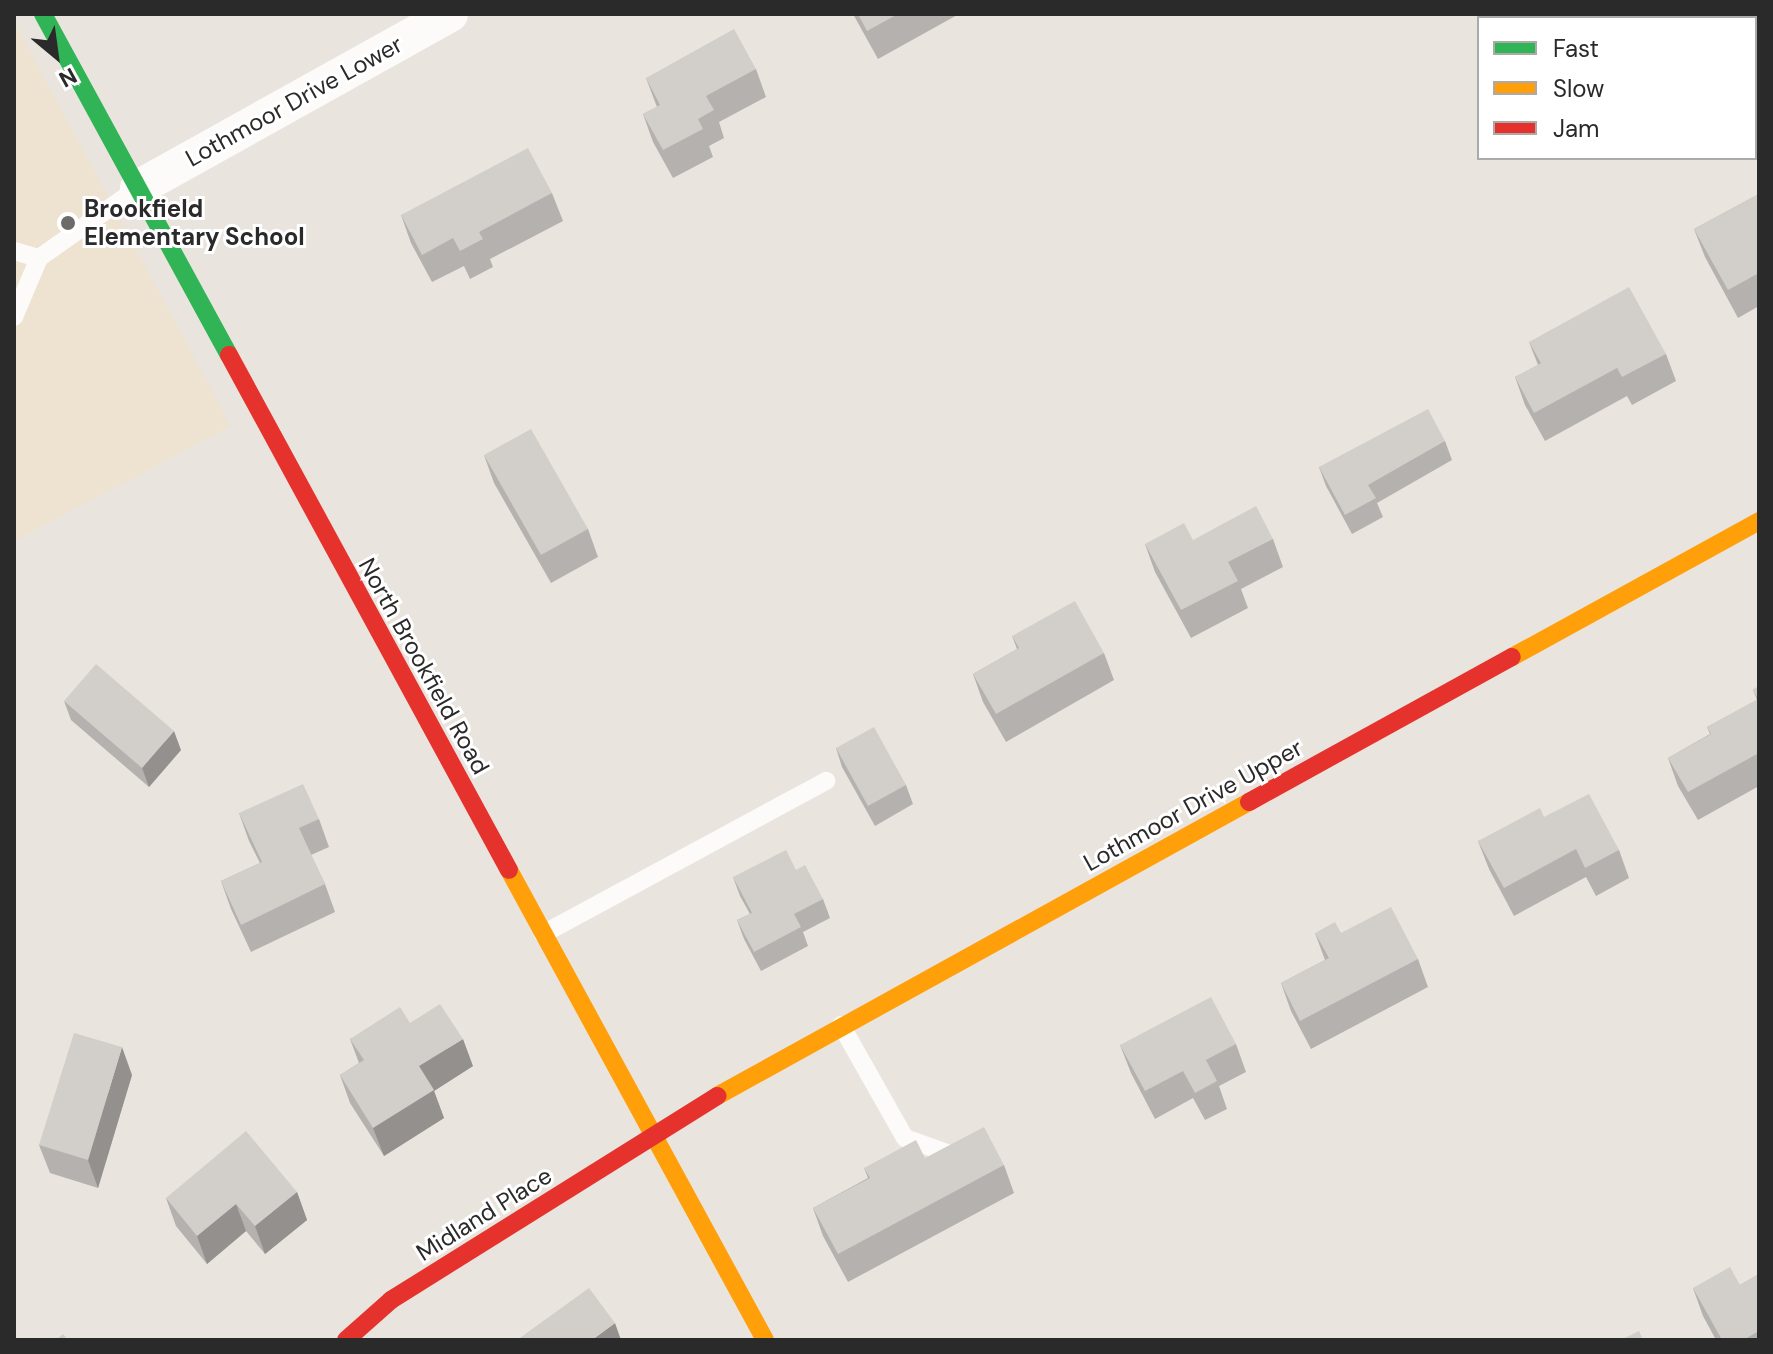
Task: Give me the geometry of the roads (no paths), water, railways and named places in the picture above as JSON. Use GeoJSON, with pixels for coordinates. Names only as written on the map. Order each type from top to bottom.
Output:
{"type":"FeatureCollection","features":[{"type":"Feature","properties":{"kind":"street","name":"North Brookfield Road"},"geometry":{"type":"LineString","coordinates":[[43,14],[765,1340]]}},
{"type":"Feature","properties":{"kind":"street","name":"Lothmoor Drive Lower"},"geometry":{"type":"LineString","coordinates":[[138,188],[450,14]]}},
{"type":"Feature","properties":{"kind":"street","name":"Lothmoor Drive Upper"},"geometry":{"type":"LineString","coordinates":[[653,1137],[841,1025],[1759,521]]}},
{"type":"Feature","properties":{"kind":"street","name":"Midland Place"},"geometry":{"type":"LineString","coordinates":[[346,1340],[391,1300],[653,1137]]}},
{"type":"Feature","properties":{"kind":"lane"},"geometry":{"type":"LineString","coordinates":[[14,317],[39,258],[138,188]]}},
{"type":"Feature","properties":{"kind":"lane"},"geometry":{"type":"LineString","coordinates":[[14,251],[39,258]]}},
{"type":"Feature","properties":{"kind":"lane"},"geometry":{"type":"LineString","coordinates":[[543,934],[826,781]]}},
{"type":"Feature","properties":{"kind":"lane"},"geometry":{"type":"LineString","coordinates":[[841,1025],[905,1138],[964,1159]]}},
{"type":"Feature","properties":{"kind":"place","name":"Brookfield Elementary School"},"geometry":{"type":"Point","coordinates":[68,223]}}]}
